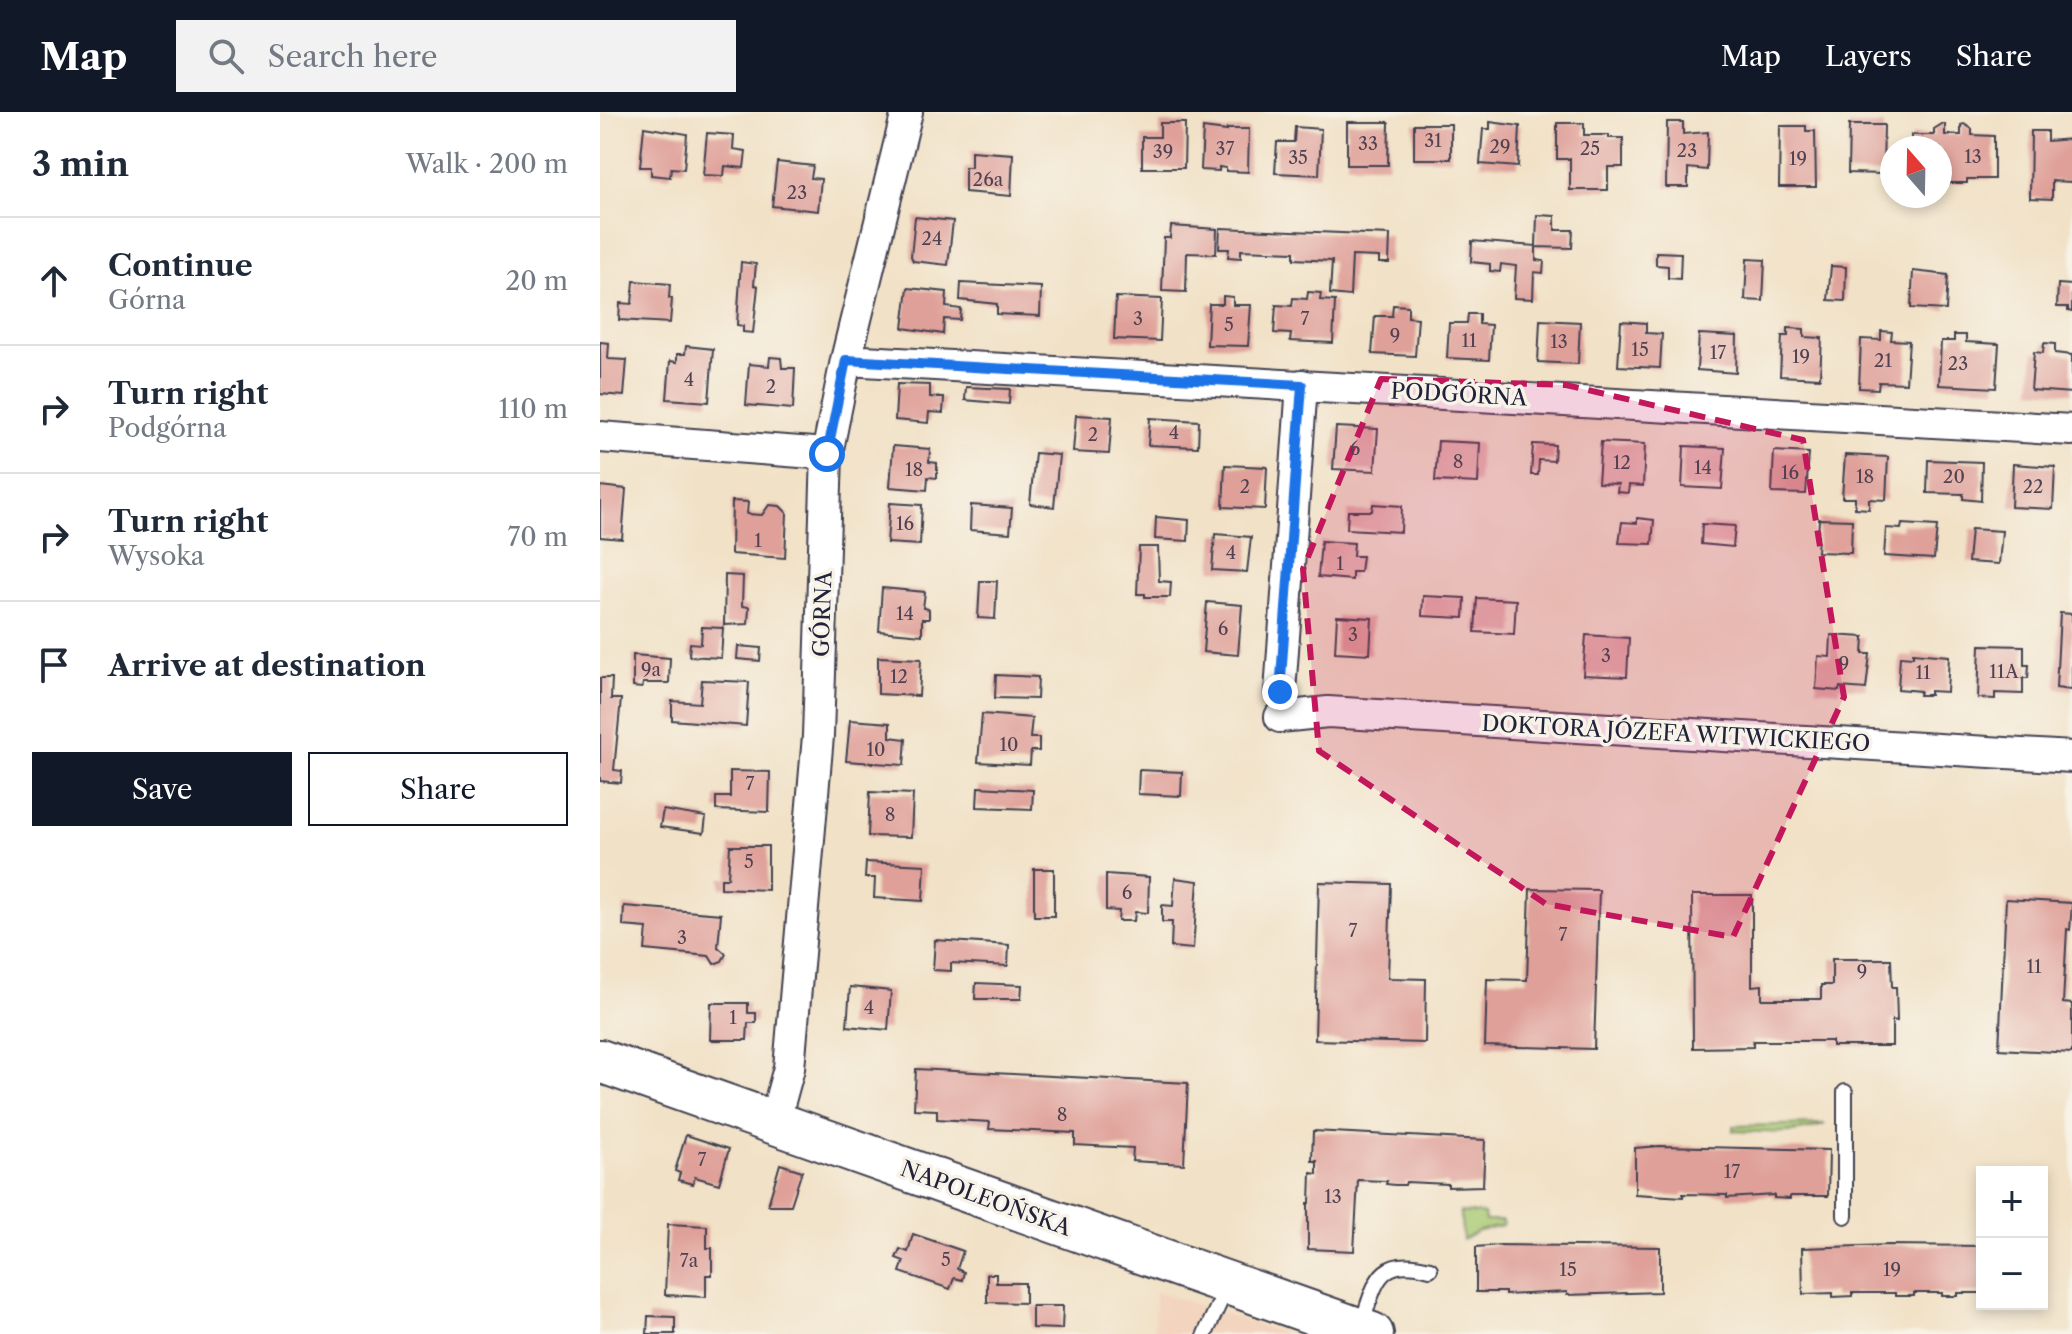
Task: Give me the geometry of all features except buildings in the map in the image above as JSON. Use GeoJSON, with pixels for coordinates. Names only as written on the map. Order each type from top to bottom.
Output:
{"type":"FeatureCollection","features":[{"type":"Feature","properties":{"kind":"street","name":"GÓRNA"},"geometry":{"type":"LineString","coordinates":[[774,1123],[789,1068],[818,736],[827,454],[846,360],[907,112]]}},
{"type":"Feature","properties":{"kind":"street","name":"PODGÓRNA"},"geometry":{"type":"LineString","coordinates":[[846,360],[2072,430]]}},
{"type":"Feature","properties":{"kind":"street","name":"DOKTORA JÓZEFA WITWICKIEGO"},"geometry":{"type":"LineString","coordinates":[[1302,385],[1280,705],[1328,712],[2072,757]]}},
{"type":"Feature","properties":{"kind":"street"},"geometry":{"type":"LineString","coordinates":[[600,437],[827,454]]}},
{"type":"Feature","properties":{"kind":"street","name":"NAPOLEOŃSKA"},"geometry":{"type":"LineString","coordinates":[[600,1061],[1366,1331]]}},
{"type":"Feature","properties":{"kind":"lane"},"geometry":{"type":"LineString","coordinates":[[1845,1092],[1845,1216]]}},
{"type":"Feature","properties":{"kind":"lane"},"geometry":{"type":"LineString","coordinates":[[1366,1331],[1380,1275],[1396,1264],[1411,1263],[1430,1269]]}},
{"type":"Feature","properties":{"kind":"lane"},"geometry":{"type":"LineString","coordinates":[[1205,1334],[1228,1284]]}},
{"type":"Feature","properties":{"kind":"highlighted area"},"geometry":{"type":"Polygon","coordinates":[[[1381,379],[1566,385],[1803,440],[1844,697],[1733,937],[1546,904],[1319,751],[1303,569],[1381,379]]]}},
{"type":"Feature","properties":{"kind":"shaded area"},"geometry":{"type":"Polygon","coordinates":[[[1155,1291],[1284,1334],[1154,1334],[1155,1291]]]}},
{"type":"Feature","properties":{"kind":"green space"},"geometry":{"type":"Polygon","coordinates":[[[1825,1124],[1791,1132],[1733,1131],[1733,1126],[1825,1124]]]}},
{"type":"Feature","properties":{"kind":"green space"},"geometry":{"type":"Polygon","coordinates":[[[1460,1212],[1484,1214],[1485,1221],[1503,1221],[1503,1226],[1479,1231],[1463,1240],[1460,1212]]]}},
{"type":"Feature","properties":{"kind":"route"},"geometry":{"type":"LineString","coordinates":[[827,454],[846,360],[1302,385],[1280,692]]}}]}
